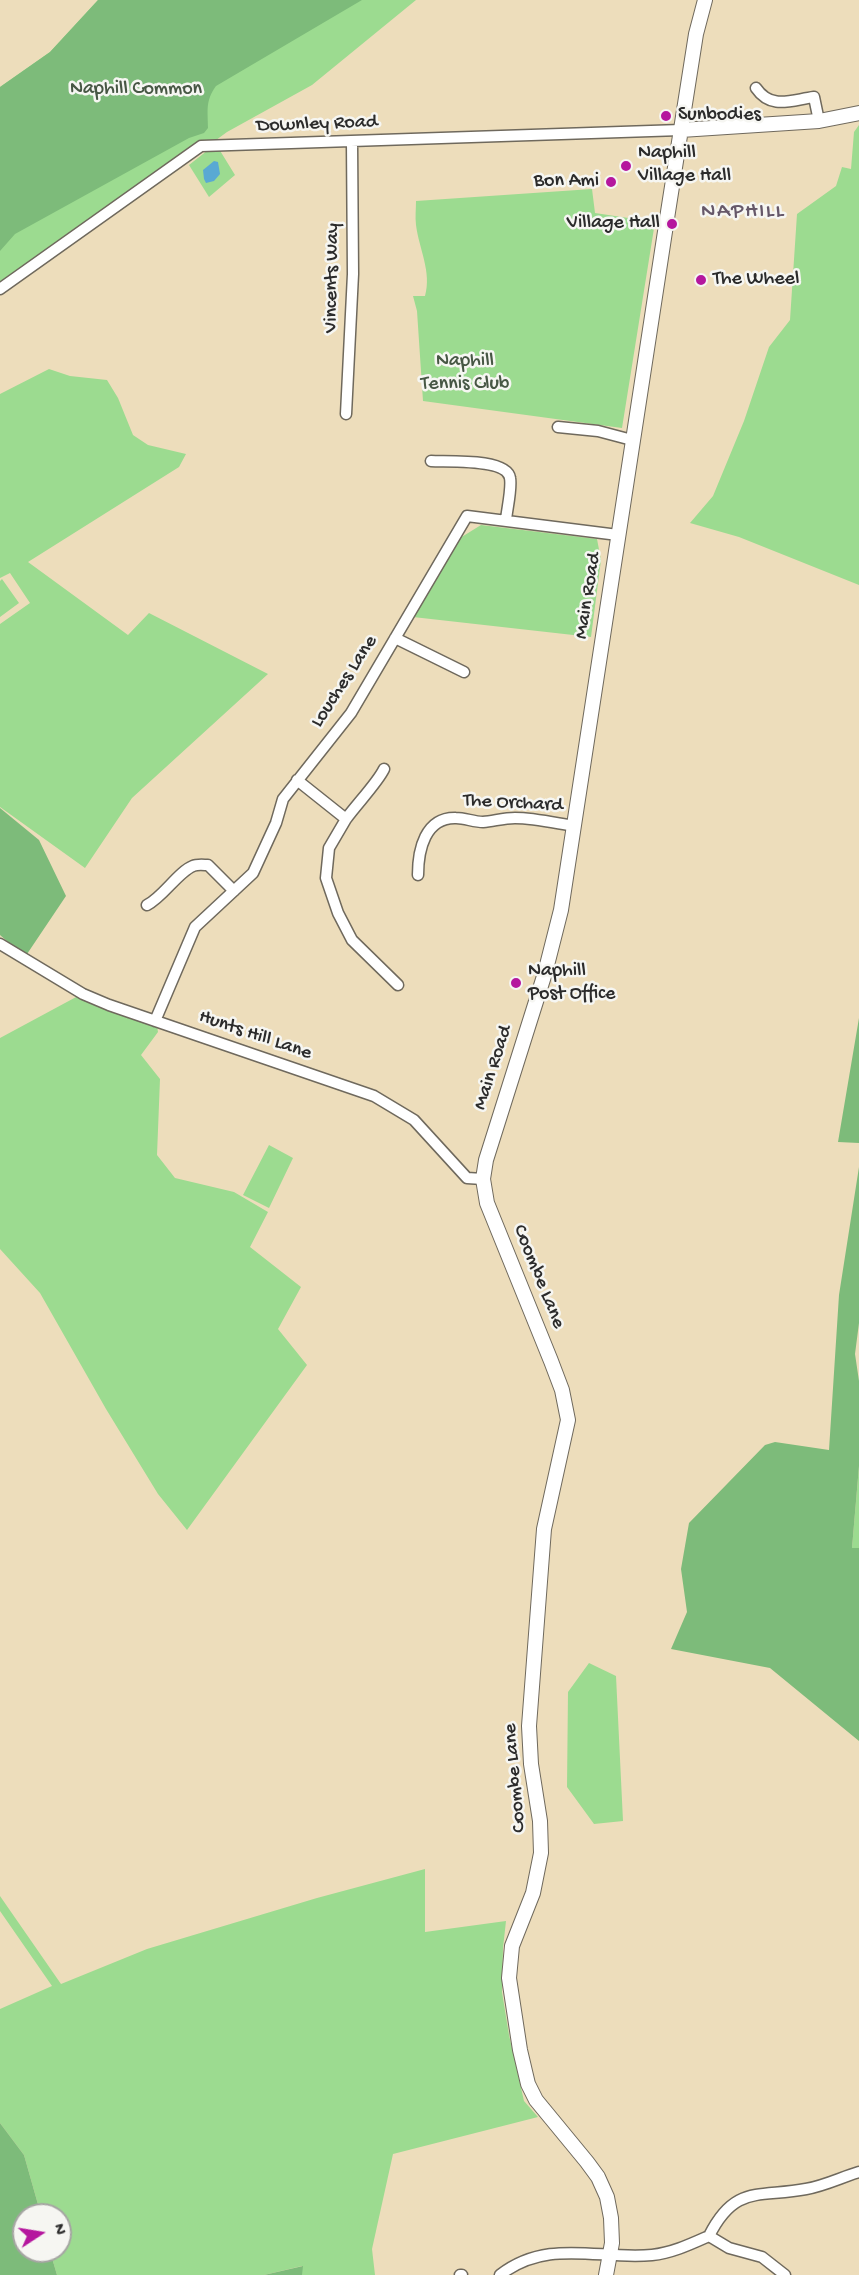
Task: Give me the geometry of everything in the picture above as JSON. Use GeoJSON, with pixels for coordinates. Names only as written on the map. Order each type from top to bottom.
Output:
{"type":"FeatureCollection","features":[{"type":"Feature","properties":{"kind":"street","name":"Main Road"},"geometry":{"type":"LineString","coordinates":[[483,1185],[486,1160],[545,973],[561,910],[696,34],[705,0]]}},
{"type":"Feature","properties":{"kind":"street"},"geometry":{"type":"LineString","coordinates":[[756,88],[762,97],[770,101],[779,102],[813,97],[819,121]]}},
{"type":"Feature","properties":{"kind":"street"},"geometry":{"type":"LineString","coordinates":[[681,130],[819,121],[859,113]]}},
{"type":"Feature","properties":{"kind":"street","name":"Downley Road"},"geometry":{"type":"LineString","coordinates":[[0,289],[201,146],[681,130]]}},
{"type":"Feature","properties":{"kind":"street","name":"Vincents Way"},"geometry":{"type":"LineString","coordinates":[[346,414],[353,274],[352,142]]}},
{"type":"Feature","properties":{"kind":"street"},"geometry":{"type":"LineString","coordinates":[[558,427],[598,431],[632,440]]}},
{"type":"Feature","properties":{"kind":"street"},"geometry":{"type":"LineString","coordinates":[[431,461],[499,465],[506,470],[510,478],[506,520]]}},
{"type":"Feature","properties":{"kind":"street","name":"Louches Lane"},"geometry":{"type":"LineString","coordinates":[[155,1021],[195,927],[253,873],[276,823],[283,799],[351,712],[467,516],[618,535]]}},
{"type":"Feature","properties":{"kind":"street"},"geometry":{"type":"LineString","coordinates":[[395,638],[464,672]]}},
{"type":"Feature","properties":{"kind":"street"},"geometry":{"type":"LineString","coordinates":[[384,769],[346,819],[329,848],[326,878],[338,913],[352,940],[398,985]]}},
{"type":"Feature","properties":{"kind":"street"},"geometry":{"type":"LineString","coordinates":[[297,780],[346,819]]}},
{"type":"Feature","properties":{"kind":"street","name":"The Orchard"},"geometry":{"type":"LineString","coordinates":[[418,875],[423,860],[424,837],[430,827],[442,819],[456,818],[479,822],[516,818],[574,826]]}},
{"type":"Feature","properties":{"kind":"street"},"geometry":{"type":"LineString","coordinates":[[147,904],[154,901],[193,866],[208,865],[234,891]]}},
{"type":"Feature","properties":{"kind":"street","name":"Hunts Hill Lane"},"geometry":{"type":"LineString","coordinates":[[0,944],[83,994],[374,1096],[414,1120],[467,1178],[483,1185]]}},
{"type":"Feature","properties":{"kind":"street","name":"Coombe Lane"},"geometry":{"type":"LineString","coordinates":[[483,1185],[487,1203],[555,1371],[568,1420],[544,1529],[529,1726],[531,1764],[540,1821],[541,1853],[533,1893],[512,1946],[509,1978],[519,2050],[528,2084],[536,2100],[598,2178],[607,2197],[611,2218],[610,2255],[606,2275]]}},
{"type":"Feature","properties":{"kind":"street"},"geometry":{"type":"LineString","coordinates":[[500,2275],[513,2265],[540,2255],[572,2251],[610,2255],[652,2255],[679,2249],[709,2236],[731,2205],[749,2195],[807,2189],[859,2172]]}},
{"type":"Feature","properties":{"kind":"street"},"geometry":{"type":"LineString","coordinates":[[709,2236],[729,2248],[762,2257],[786,2275]]}},
{"type":"Feature","properties":{"kind":"green space","name":"Naphill Common"},"geometry":{"type":"Polygon","coordinates":[[[98,0],[416,0],[312,85],[227,132],[151,188],[0,292],[0,87],[50,52],[98,0]]]}},
{"type":"Feature","properties":{"kind":"green space","name":"Naphill Common"},"geometry":{"type":"Polygon","coordinates":[[[98,0],[362,0],[216,86],[209,101],[208,128],[204,133],[189,138],[15,234],[0,251],[0,87],[50,52],[98,0]]]}},
{"type":"Feature","properties":{"kind":"green space"},"geometry":{"type":"Polygon","coordinates":[[[859,125],[859,585],[739,537],[690,523],[713,496],[744,421],[769,347],[790,320],[797,214],[836,186],[842,167],[851,169],[854,132],[859,125]]]}},
{"type":"Feature","properties":{"kind":"green space"},"geometry":{"type":"Polygon","coordinates":[[[219,149],[235,175],[209,197],[189,165],[208,150],[219,149]]]}},
{"type":"Feature","properties":{"kind":"green space","name":"Naphill Tennis Club"},"geometry":{"type":"Polygon","coordinates":[[[592,189],[595,213],[655,222],[622,428],[423,401],[417,311],[413,296],[425,296],[427,278],[416,225],[416,201],[592,189]]]}},
{"type":"Feature","properties":{"kind":"green space"},"geometry":{"type":"Polygon","coordinates":[[[49,369],[70,376],[107,380],[118,398],[133,435],[148,445],[186,454],[179,467],[28,562],[128,635],[149,613],[268,674],[132,798],[85,868],[0,807],[0,624],[30,603],[10,573],[0,578],[0,394],[49,369]]]}},
{"type":"Feature","properties":{"kind":"green space"},"geometry":{"type":"Polygon","coordinates":[[[481,525],[597,539],[601,560],[591,637],[413,617],[460,538],[481,525]]]}},
{"type":"Feature","properties":{"kind":"green space"},"geometry":{"type":"Polygon","coordinates":[[[2,579],[19,603],[0,617],[0,581],[2,579]]]}},
{"type":"Feature","properties":{"kind":"green space"},"geometry":{"type":"Polygon","coordinates":[[[0,808],[39,840],[66,896],[25,957],[0,935],[0,808]]]}},
{"type":"Feature","properties":{"kind":"green space"},"geometry":{"type":"Polygon","coordinates":[[[78,996],[157,1026],[158,1032],[141,1055],[160,1079],[157,1155],[175,1178],[234,1192],[268,1212],[250,1247],[301,1287],[278,1329],[307,1365],[187,1530],[158,1494],[106,1409],[40,1293],[0,1249],[0,1038],[78,996]]]}},
{"type":"Feature","properties":{"kind":"green space"},"geometry":{"type":"Polygon","coordinates":[[[859,1018],[859,1143],[838,1142],[859,1018]]]}},
{"type":"Feature","properties":{"kind":"green space"},"geometry":{"type":"Polygon","coordinates":[[[269,1145],[293,1158],[269,1208],[243,1195],[269,1145]]]}},
{"type":"Feature","properties":{"kind":"green space"},"geometry":{"type":"Polygon","coordinates":[[[859,1167],[859,1323],[855,1354],[859,1381],[859,1466],[852,1548],[859,1548],[859,1741],[770,1668],[671,1649],[687,1612],[681,1569],[689,1523],[765,1445],[775,1442],[829,1450],[839,1295],[859,1167]]]}},
{"type":"Feature","properties":{"kind":"green space"},"geometry":{"type":"Polygon","coordinates":[[[859,1466],[859,1548],[852,1548],[859,1466]]]}},
{"type":"Feature","properties":{"kind":"green space"},"geometry":{"type":"Polygon","coordinates":[[[589,1663],[616,1676],[623,1821],[594,1824],[567,1787],[568,1692],[589,1663]]]}},
{"type":"Feature","properties":{"kind":"green space"},"geometry":{"type":"Polygon","coordinates":[[[425,1869],[425,1932],[506,1921],[502,1992],[509,2035],[524,2101],[538,2117],[393,2154],[372,2249],[375,2275],[302,2275],[302,2266],[264,2275],[57,2275],[54,2263],[72,2263],[72,2203],[38,2203],[24,2155],[0,2123],[0,2009],[52,1986],[0,1911],[0,1896],[61,1984],[147,1949],[317,1898],[425,1869]]]}},
{"type":"Feature","properties":{"kind":"green space"},"geometry":{"type":"Polygon","coordinates":[[[0,2123],[24,2155],[38,2203],[12,2203],[12,2263],[54,2263],[57,2275],[0,2275],[0,2123]]]}},
{"type":"Feature","properties":{"kind":"green space"},"geometry":{"type":"Polygon","coordinates":[[[303,2266],[302,2275],[264,2275],[303,2266]]]}},
{"type":"Feature","properties":{"kind":"water"},"geometry":{"type":"Polygon","coordinates":[[[214,161],[218,162],[220,174],[214,181],[206,183],[203,170],[214,161]]]}},
{"type":"Feature","properties":{"kind":"place","name":"Sunbodies"},"geometry":{"type":"Point","coordinates":[666,116]}},
{"type":"Feature","properties":{"kind":"place","name":"Naphill Village Hall"},"geometry":{"type":"Point","coordinates":[626,166]}},
{"type":"Feature","properties":{"kind":"place","name":"Bon Ami"},"geometry":{"type":"Point","coordinates":[611,182]}},
{"type":"Feature","properties":{"kind":"place","name":"Village Hall"},"geometry":{"type":"Point","coordinates":[672,224]}},
{"type":"Feature","properties":{"kind":"place","name":"The Wheel"},"geometry":{"type":"Point","coordinates":[701,280]}},
{"type":"Feature","properties":{"kind":"place","name":"Naphill Post Office"},"geometry":{"type":"Point","coordinates":[516,983]}},
{"type":"Feature","properties":{"kind":"district","name":"NAPHILL"},"geometry":{"type":"Point","coordinates":[743,213]}}]}
